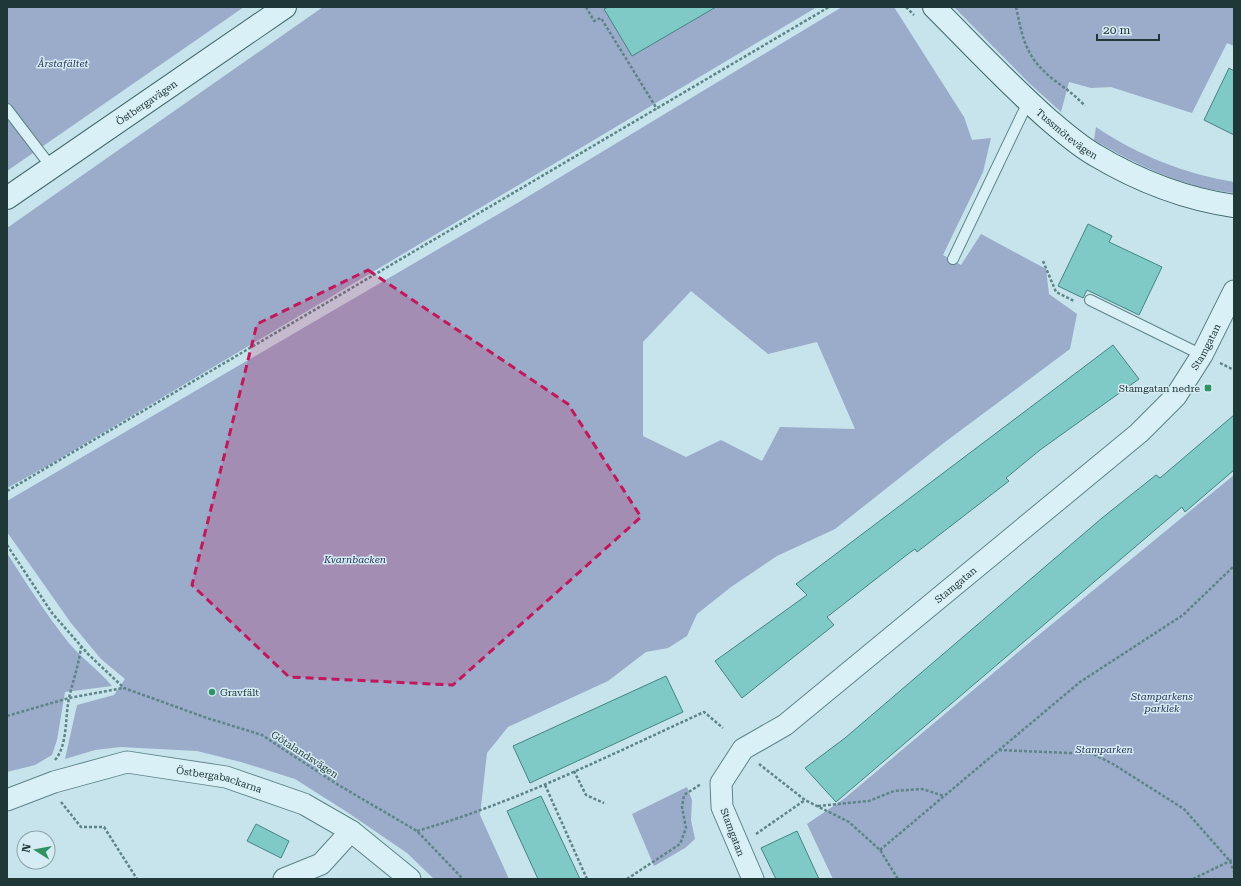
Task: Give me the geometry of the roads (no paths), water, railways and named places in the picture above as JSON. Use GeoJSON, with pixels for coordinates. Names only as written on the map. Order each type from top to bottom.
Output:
{"type":"FeatureCollection","features":[{"type":"Feature","properties":{"kind":"street","name":"Östbergavägen"},"geometry":{"type":"LineString","coordinates":[[7,198],[285,7]]}},
{"type":"Feature","properties":{"kind":"street","name":"Tussmötevägen"},"geometry":{"type":"LineString","coordinates":[[934,7],[1028,102],[1094,155],[1151,183],[1208,202],[1234,206]]}},
{"type":"Feature","properties":{"kind":"street","name":"Stamgatan"},"geometry":{"type":"LineString","coordinates":[[753,879],[722,807],[721,783],[743,749],[785,725],[1140,433],[1176,396],[1202,355],[1234,291]]}},
{"type":"Feature","properties":{"kind":"street","name":"Östbergabackarna"},"geometry":{"type":"LineString","coordinates":[[7,800],[46,785],[127,762],[226,777],[304,804],[351,831],[410,879]]}},
{"type":"Feature","properties":{"kind":"street"},"geometry":{"type":"LineString","coordinates":[[284,879],[321,864],[351,831]]}},
{"type":"Feature","properties":{"kind":"lane"},"geometry":{"type":"LineString","coordinates":[[953,259],[1028,102]]}},
{"type":"Feature","properties":{"kind":"lane"},"geometry":{"type":"LineString","coordinates":[[7,109],[52,168]]}},
{"type":"Feature","properties":{"kind":"lane"},"geometry":{"type":"LineString","coordinates":[[1090,300],[1202,355]]}},
{"type":"Feature","properties":{"kind":"place","name":"Stamgatan nedre"},"geometry":{"type":"Point","coordinates":[1208,388]}},
{"type":"Feature","properties":{"kind":"place","name":"Gravfält"},"geometry":{"type":"Point","coordinates":[212,692]}},
{"type":"Feature","properties":{"kind":"park label","name":"Årstafältet"},"geometry":{"type":"Point","coordinates":[63,63]}},
{"type":"Feature","properties":{"kind":"park label","name":"Kvarnbacken"},"geometry":{"type":"Point","coordinates":[355,559]}},
{"type":"Feature","properties":{"kind":"park label","name":"Stamparkens parklek"},"geometry":{"type":"Point","coordinates":[1162,702]}},
{"type":"Feature","properties":{"kind":"park label","name":"Stamparken"},"geometry":{"type":"Point","coordinates":[1104,749]}}]}
